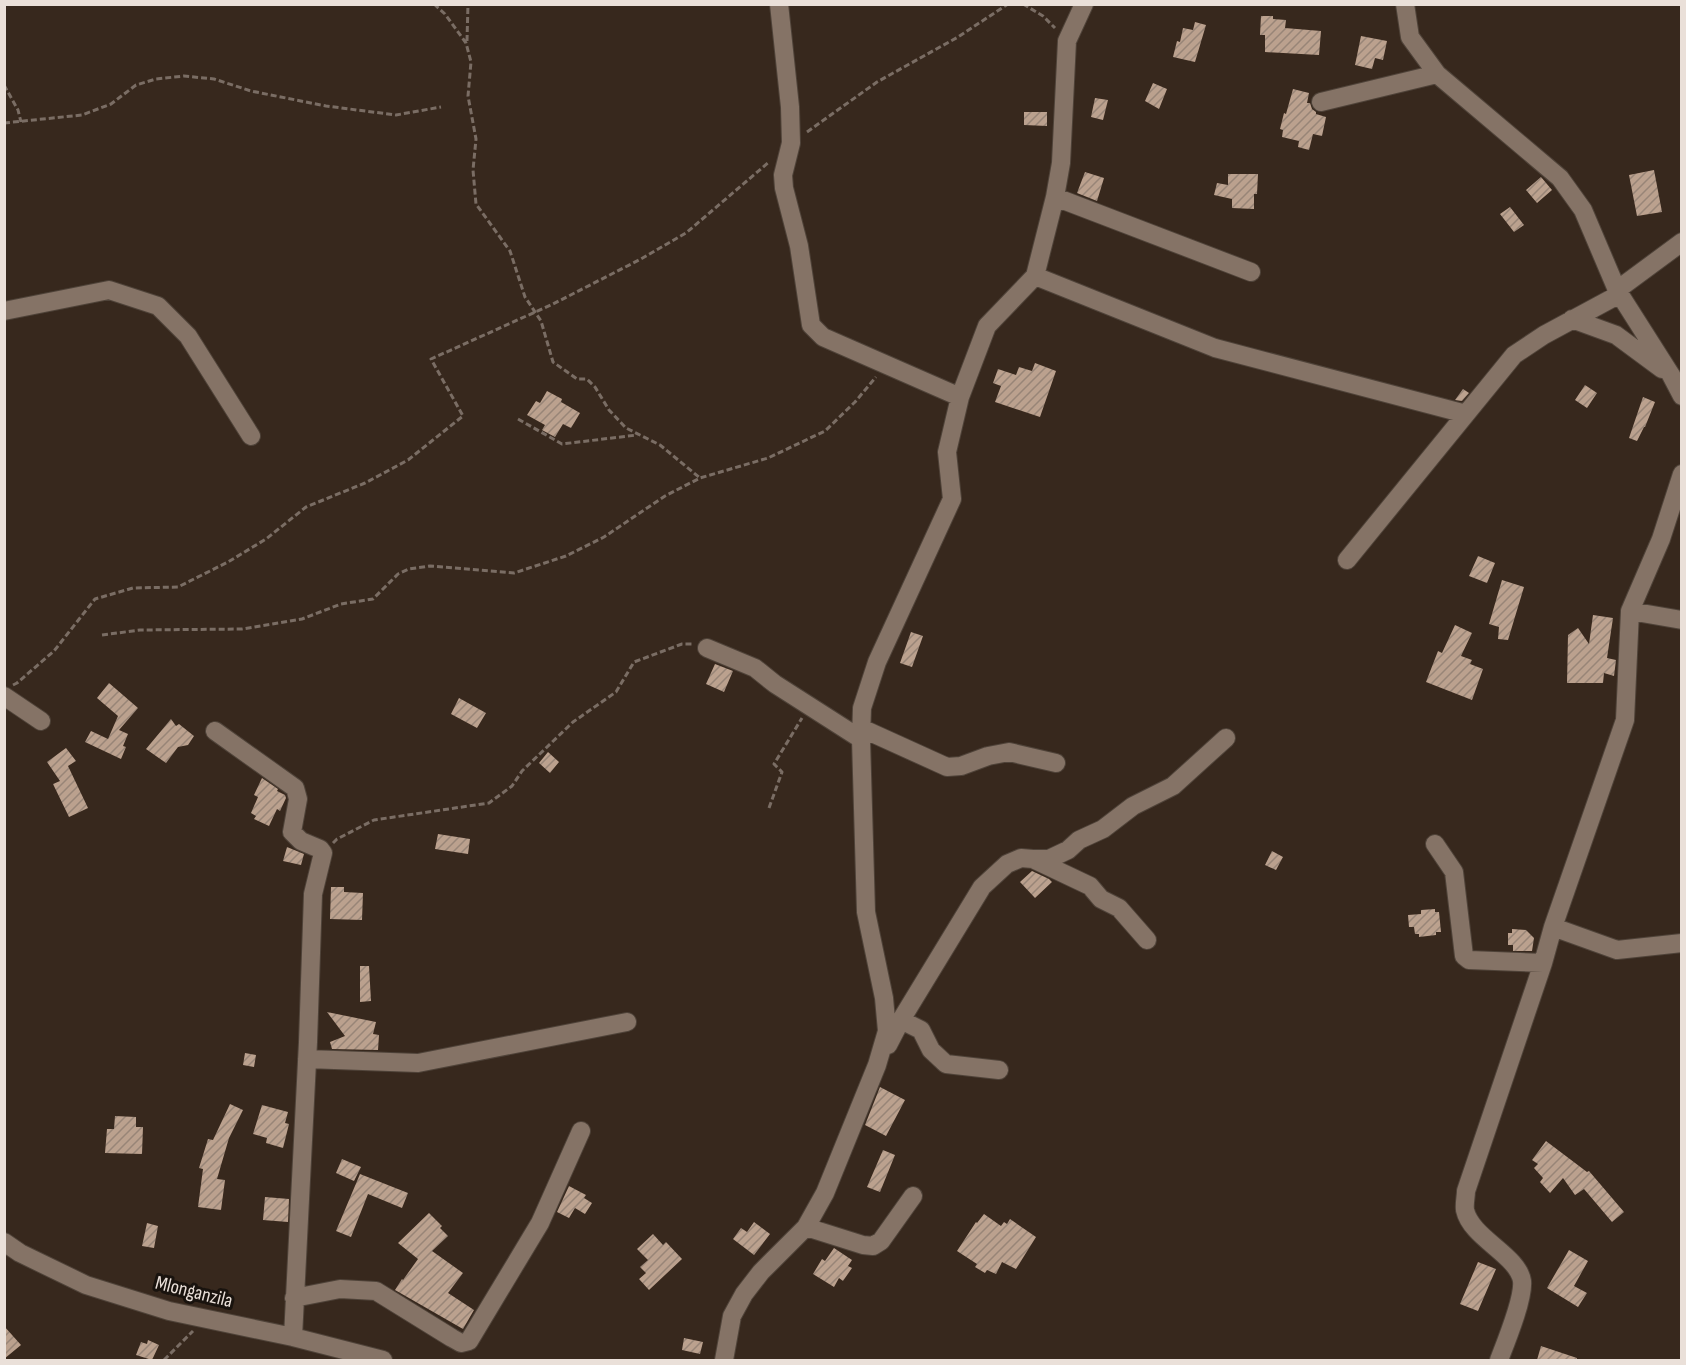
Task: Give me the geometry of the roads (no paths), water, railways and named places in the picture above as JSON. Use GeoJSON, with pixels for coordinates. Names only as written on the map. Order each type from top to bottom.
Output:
{"type":"FeatureCollection","features":[{"type":"Feature","properties":{"kind":"street"},"geometry":{"type":"LineString","coordinates":[[779,4],[790,107],[791,143],[783,175],[784,188],[799,246],[811,324],[824,337],[960,398]]}},
{"type":"Feature","properties":{"kind":"street"},"geometry":{"type":"LineString","coordinates":[[877,1065],[887,1031],[884,998],[866,912],[862,708],[877,662],[952,499],[947,452],[960,398],[987,326],[1035,276],[1061,163],[1067,41],[1084,4]]}},
{"type":"Feature","properties":{"kind":"street"},"geometry":{"type":"LineString","coordinates":[[1405,4],[1410,37],[1437,74],[1560,178],[1583,210],[1618,292],[1682,396]]}},
{"type":"Feature","properties":{"kind":"street"},"geometry":{"type":"LineString","coordinates":[[1321,102],[1437,74]]}},
{"type":"Feature","properties":{"kind":"street"},"geometry":{"type":"LineString","coordinates":[[1055,197],[1251,272]]}},
{"type":"Feature","properties":{"kind":"street"},"geometry":{"type":"LineString","coordinates":[[1347,560],[1514,355],[1618,292],[1682,242]]}},
{"type":"Feature","properties":{"kind":"street"},"geometry":{"type":"LineString","coordinates":[[1035,276],[1215,348],[1466,414]]}},
{"type":"Feature","properties":{"kind":"street"},"geometry":{"type":"LineString","coordinates":[[4,311],[109,290],[158,306],[188,336],[251,436]]}},
{"type":"Feature","properties":{"kind":"street"},"geometry":{"type":"LineString","coordinates":[[1572,319],[1616,335],[1671,375]]}},
{"type":"Feature","properties":{"kind":"street"},"geometry":{"type":"LineString","coordinates":[[1499,1360],[1517,1311],[1522,1282],[1518,1270],[1468,1219],[1465,1208],[1466,1191],[1553,927],[1625,720],[1630,611],[1661,539],[1682,474]]}},
{"type":"Feature","properties":{"kind":"street"},"geometry":{"type":"LineString","coordinates":[[1630,611],[1682,620]]}},
{"type":"Feature","properties":{"kind":"street"},"geometry":{"type":"LineString","coordinates":[[707,648],[755,668],[810,707],[861,734],[947,767],[960,766],[988,756],[1009,752],[1056,763]]}},
{"type":"Feature","properties":{"kind":"street"},"geometry":{"type":"LineString","coordinates":[[8,691],[41,721]]}},
{"type":"Feature","properties":{"kind":"street"},"geometry":{"type":"LineString","coordinates":[[215,731],[295,788],[298,799],[292,832],[301,841],[320,849],[323,853],[313,894],[293,1337]]}},
{"type":"Feature","properties":{"kind":"street"},"geometry":{"type":"LineString","coordinates":[[724,1360],[732,1316],[744,1294],[761,1272],[806,1227],[825,1193],[877,1065],[900,1020],[982,887],[1007,864],[1021,858],[1049,860],[1068,850],[1079,840],[1103,829],[1133,806],[1173,786],[1226,738]]}},
{"type":"Feature","properties":{"kind":"street"},"geometry":{"type":"LineString","coordinates":[[1435,844],[1454,872],[1464,956],[1469,960],[1543,963]]}},
{"type":"Feature","properties":{"kind":"street"},"geometry":{"type":"LineString","coordinates":[[1033,859],[1090,886],[1101,899],[1119,908],[1147,940]]}},
{"type":"Feature","properties":{"kind":"street"},"geometry":{"type":"LineString","coordinates":[[1553,927],[1617,950],[1682,943]]}},
{"type":"Feature","properties":{"kind":"street"},"geometry":{"type":"LineString","coordinates":[[900,1020],[921,1030],[931,1050],[946,1064],[999,1070]]}},
{"type":"Feature","properties":{"kind":"street"},"geometry":{"type":"LineString","coordinates":[[307,1059],[418,1063],[627,1022]]}},
{"type":"Feature","properties":{"kind":"street"},"geometry":{"type":"LineString","coordinates":[[294,1298],[340,1288],[376,1292],[461,1343],[469,1341],[540,1223],[581,1131]]}},
{"type":"Feature","properties":{"kind":"street"},"geometry":{"type":"LineString","coordinates":[[806,1227],[873,1246],[881,1241],[913,1196]]}},
{"type":"Feature","properties":{"kind":"street","name":"Mlonganzila"},"geometry":{"type":"LineString","coordinates":[[4,1242],[20,1253],[86,1285],[169,1311],[293,1337],[383,1360]]}}]}
